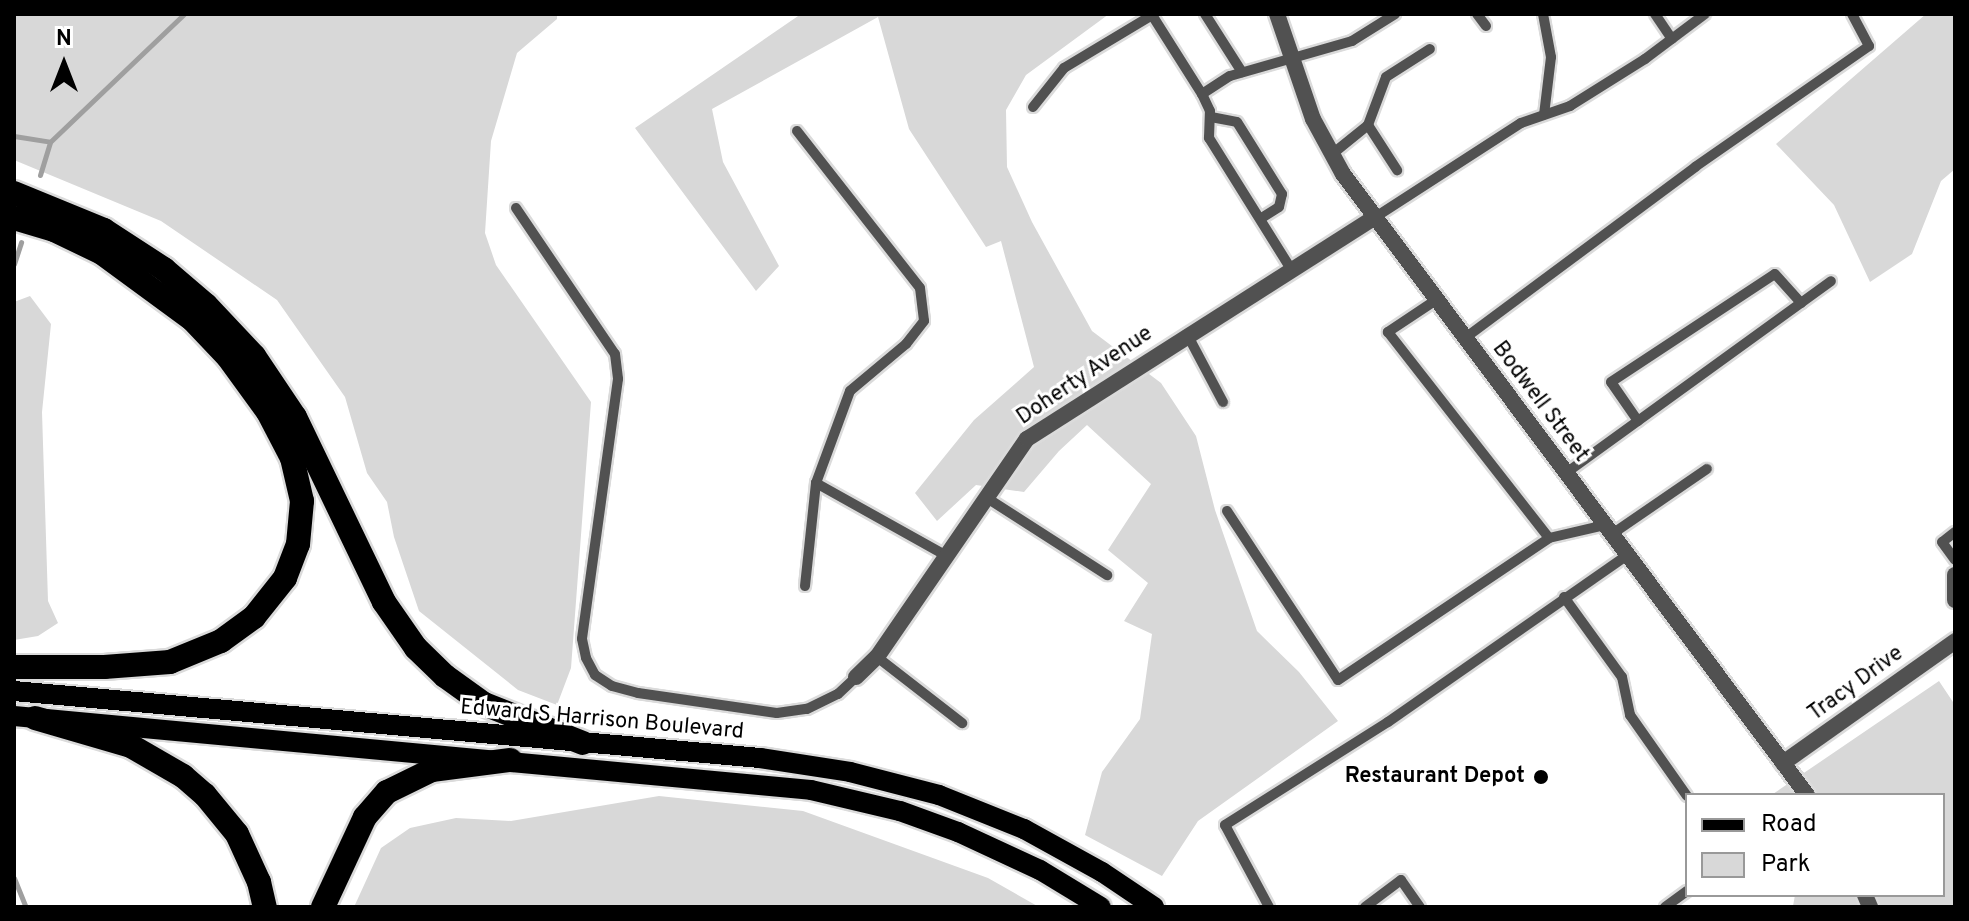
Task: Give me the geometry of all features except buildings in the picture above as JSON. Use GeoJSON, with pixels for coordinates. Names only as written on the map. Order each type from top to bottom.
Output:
{"type":"FeatureCollection","features":[{"type":"Feature","properties":{"kind":"highway"},"geometry":{"type":"LineString","coordinates":[[14,193],[104,230],[164,269],[206,305],[254,356],[295,417],[384,602],[416,648],[445,676],[484,704],[583,743]]}},
{"type":"Feature","properties":{"kind":"highway"},"geometry":{"type":"LineString","coordinates":[[14,218],[54,230],[102,253],[162,294],[211,338],[249,383],[283,438],[295,469],[302,501],[298,544],[285,578],[254,617],[221,641],[197,653],[155,664],[14,667]]}},
{"type":"Feature","properties":{"kind":"highway"},"geometry":{"type":"LineString","coordinates":[[25,717],[131,746],[183,776],[205,795],[237,834],[259,882],[265,907]]}},
{"type":"Feature","properties":{"kind":"highway"},"geometry":{"type":"LineString","coordinates":[[323,907],[365,817],[387,792],[432,770],[510,760]]}},
{"type":"Feature","properties":{"kind":"main road","name":"Edward S Harrison Boulevard"},"geometry":{"type":"LineString","coordinates":[[14,691],[790,762],[924,790],[1037,835],[1102,872],[1154,907]]}},
{"type":"Feature","properties":{"kind":"main road"},"geometry":{"type":"LineString","coordinates":[[25,717],[767,784],[871,803],[986,843],[1040,870],[1101,907]]}},
{"type":"Feature","properties":{"kind":"street","name":"Bodwell Street"},"geometry":{"type":"LineString","coordinates":[[1277,14],[1313,119],[1331,155],[1374,218],[1806,793]]}},
{"type":"Feature","properties":{"kind":"street","name":"Doherty Avenue"},"geometry":{"type":"LineString","coordinates":[[856,677],[877,657],[1027,439],[1187,334],[1374,218]]}},
{"type":"Feature","properties":{"kind":"street"},"geometry":{"type":"LineString","coordinates":[[1955,575],[1955,600]]}},
{"type":"Feature","properties":{"kind":"street","name":"Tracy Drive"},"geometry":{"type":"LineString","coordinates":[[1783,763],[1955,641]]}},
{"type":"Feature","properties":{"kind":"lane"},"geometry":{"type":"LineString","coordinates":[[1205,14],[1242,72]]}},
{"type":"Feature","properties":{"kind":"lane"},"geometry":{"type":"LineString","coordinates":[[1202,94],[1242,72],[1352,41],[1395,14]]}},
{"type":"Feature","properties":{"kind":"lane"},"geometry":{"type":"LineString","coordinates":[[1477,14],[1486,26]]}},
{"type":"Feature","properties":{"kind":"lane"},"geometry":{"type":"LineString","coordinates":[[1543,14],[1551,57],[1544,115]]}},
{"type":"Feature","properties":{"kind":"lane"},"geometry":{"type":"LineString","coordinates":[[1655,14],[1672,39]]}},
{"type":"Feature","properties":{"kind":"lane"},"geometry":{"type":"LineString","coordinates":[[1374,218],[1514,127],[1570,106],[1705,14]]}},
{"type":"Feature","properties":{"kind":"lane"},"geometry":{"type":"LineString","coordinates":[[1465,338],[1695,167],[1869,46],[1852,14]]}},
{"type":"Feature","properties":{"kind":"lane"},"geometry":{"type":"LineString","coordinates":[[1033,107],[1064,68],[1153,15],[1202,94],[1211,117],[1209,138],[1291,269]]}},
{"type":"Feature","properties":{"kind":"lane"},"geometry":{"type":"LineString","coordinates":[[1331,155],[1368,125],[1386,77],[1430,49]]}},
{"type":"Feature","properties":{"kind":"lane"},"geometry":{"type":"LineString","coordinates":[[1211,117],[1237,122],[1282,194],[1279,207],[1260,219]]}},
{"type":"Feature","properties":{"kind":"lane"},"geometry":{"type":"LineString","coordinates":[[1368,125],[1397,170]]}},
{"type":"Feature","properties":{"kind":"lane"},"geometry":{"type":"LineString","coordinates":[[797,131],[920,288],[924,321],[906,344],[850,391],[816,483],[805,586]]}},
{"type":"Feature","properties":{"kind":"lane"},"geometry":{"type":"LineString","coordinates":[[516,208],[615,354],[618,379],[582,639],[586,658],[595,675],[612,686],[638,693],[777,713],[807,709],[838,694],[856,677]]}},
{"type":"Feature","properties":{"kind":"lane"},"geometry":{"type":"LineString","coordinates":[[1638,421],[1611,382],[1775,274],[1801,303]]}},
{"type":"Feature","properties":{"kind":"lane"},"geometry":{"type":"LineString","coordinates":[[1566,473],[1831,281]]}},
{"type":"Feature","properties":{"kind":"lane"},"geometry":{"type":"LineString","coordinates":[[1436,300],[1388,332],[1549,538]]}},
{"type":"Feature","properties":{"kind":"lane"},"geometry":{"type":"LineString","coordinates":[[1187,334],[1223,402]]}},
{"type":"Feature","properties":{"kind":"lane"},"geometry":{"type":"LineString","coordinates":[[1227,511],[1338,680],[1549,538],[1609,530],[1707,469]]}},
{"type":"Feature","properties":{"kind":"lane"},"geometry":{"type":"LineString","coordinates":[[816,483],[945,555]]}},
{"type":"Feature","properties":{"kind":"lane"},"geometry":{"type":"LineString","coordinates":[[987,498],[1107,575]]}},
{"type":"Feature","properties":{"kind":"lane"},"geometry":{"type":"LineString","coordinates":[[1955,532],[1942,542],[1955,560]]}},
{"type":"Feature","properties":{"kind":"lane"},"geometry":{"type":"LineString","coordinates":[[1269,907],[1225,825],[1388,722],[1627,555]]}},
{"type":"Feature","properties":{"kind":"lane"},"geometry":{"type":"LineString","coordinates":[[1564,597],[1622,677],[1630,715],[1685,793]]}},
{"type":"Feature","properties":{"kind":"lane"},"geometry":{"type":"LineString","coordinates":[[877,657],[962,723]]}},
{"type":"Feature","properties":{"kind":"lane"},"geometry":{"type":"LineString","coordinates":[[1365,907],[1401,880],[1420,907]]}},
{"type":"Feature","properties":{"kind":"lane"},"geometry":{"type":"LineString","coordinates":[[1665,907],[1685,892]]}},
{"type":"Feature","properties":{"kind":"green space"},"geometry":{"type":"Polygon","coordinates":[[[14,14],[557,14],[557,19],[517,53],[491,141],[485,233],[496,265],[591,402],[571,668],[557,705],[518,690],[419,611],[394,537],[387,502],[367,473],[345,397],[277,300],[161,221],[14,160],[14,14]]]}},
{"type":"Feature","properties":{"kind":"green space"},"geometry":{"type":"Polygon","coordinates":[[[801,14],[1109,14],[1026,75],[1006,110],[1007,167],[1032,222],[1092,331],[1161,383],[1196,436],[1215,510],[1257,631],[1299,672],[1338,721],[1198,821],[1162,876],[1085,835],[1102,772],[1140,719],[1152,634],[1124,621],[1148,583],[1108,550],[1151,484],[1087,425],[1059,451],[1024,492],[976,485],[937,521],[915,493],[974,420],[1034,367],[1001,241],[986,247],[909,129],[878,17],[712,109],[723,162],[779,266],[756,291],[635,128],[801,14]]]}},
{"type":"Feature","properties":{"kind":"green space"},"geometry":{"type":"Polygon","coordinates":[[[1926,14],[1955,14],[1955,169],[1941,181],[1912,254],[1870,282],[1834,205],[1776,144],[1926,14]]]}},
{"type":"Feature","properties":{"kind":"green space"},"geometry":{"type":"Polygon","coordinates":[[[30,296],[51,324],[42,412],[48,601],[58,623],[38,636],[14,640],[14,302],[30,296]]]}},
{"type":"Feature","properties":{"kind":"green space"},"geometry":{"type":"Polygon","coordinates":[[[1939,681],[1955,705],[1955,907],[1789,907],[1793,906],[1795,897],[1945,897],[1945,793],[1774,793],[1939,681]]]}},
{"type":"Feature","properties":{"kind":"green space"},"geometry":{"type":"Polygon","coordinates":[[[659,796],[803,811],[988,878],[1039,907],[354,907],[381,848],[410,828],[456,818],[511,821],[659,796]]]}},
{"type":"Feature","properties":{"kind":"waterway"},"geometry":{"type":"LineString","coordinates":[[50,142],[184,14]]}},
{"type":"Feature","properties":{"kind":"waterway"},"geometry":{"type":"LineString","coordinates":[[14,136],[50,142]]}},
{"type":"Feature","properties":{"kind":"waterway"},"geometry":{"type":"LineString","coordinates":[[40,175],[50,142]]}},
{"type":"Feature","properties":{"kind":"waterway"},"geometry":{"type":"LineString","coordinates":[[14,264],[21,242]]}},
{"type":"Feature","properties":{"kind":"waterway"},"geometry":{"type":"LineString","coordinates":[[14,878],[26,907]]}},
{"type":"Feature","properties":{"kind":"place","name":"Restaurant Depot"},"geometry":{"type":"Point","coordinates":[1541,777]}}]}
